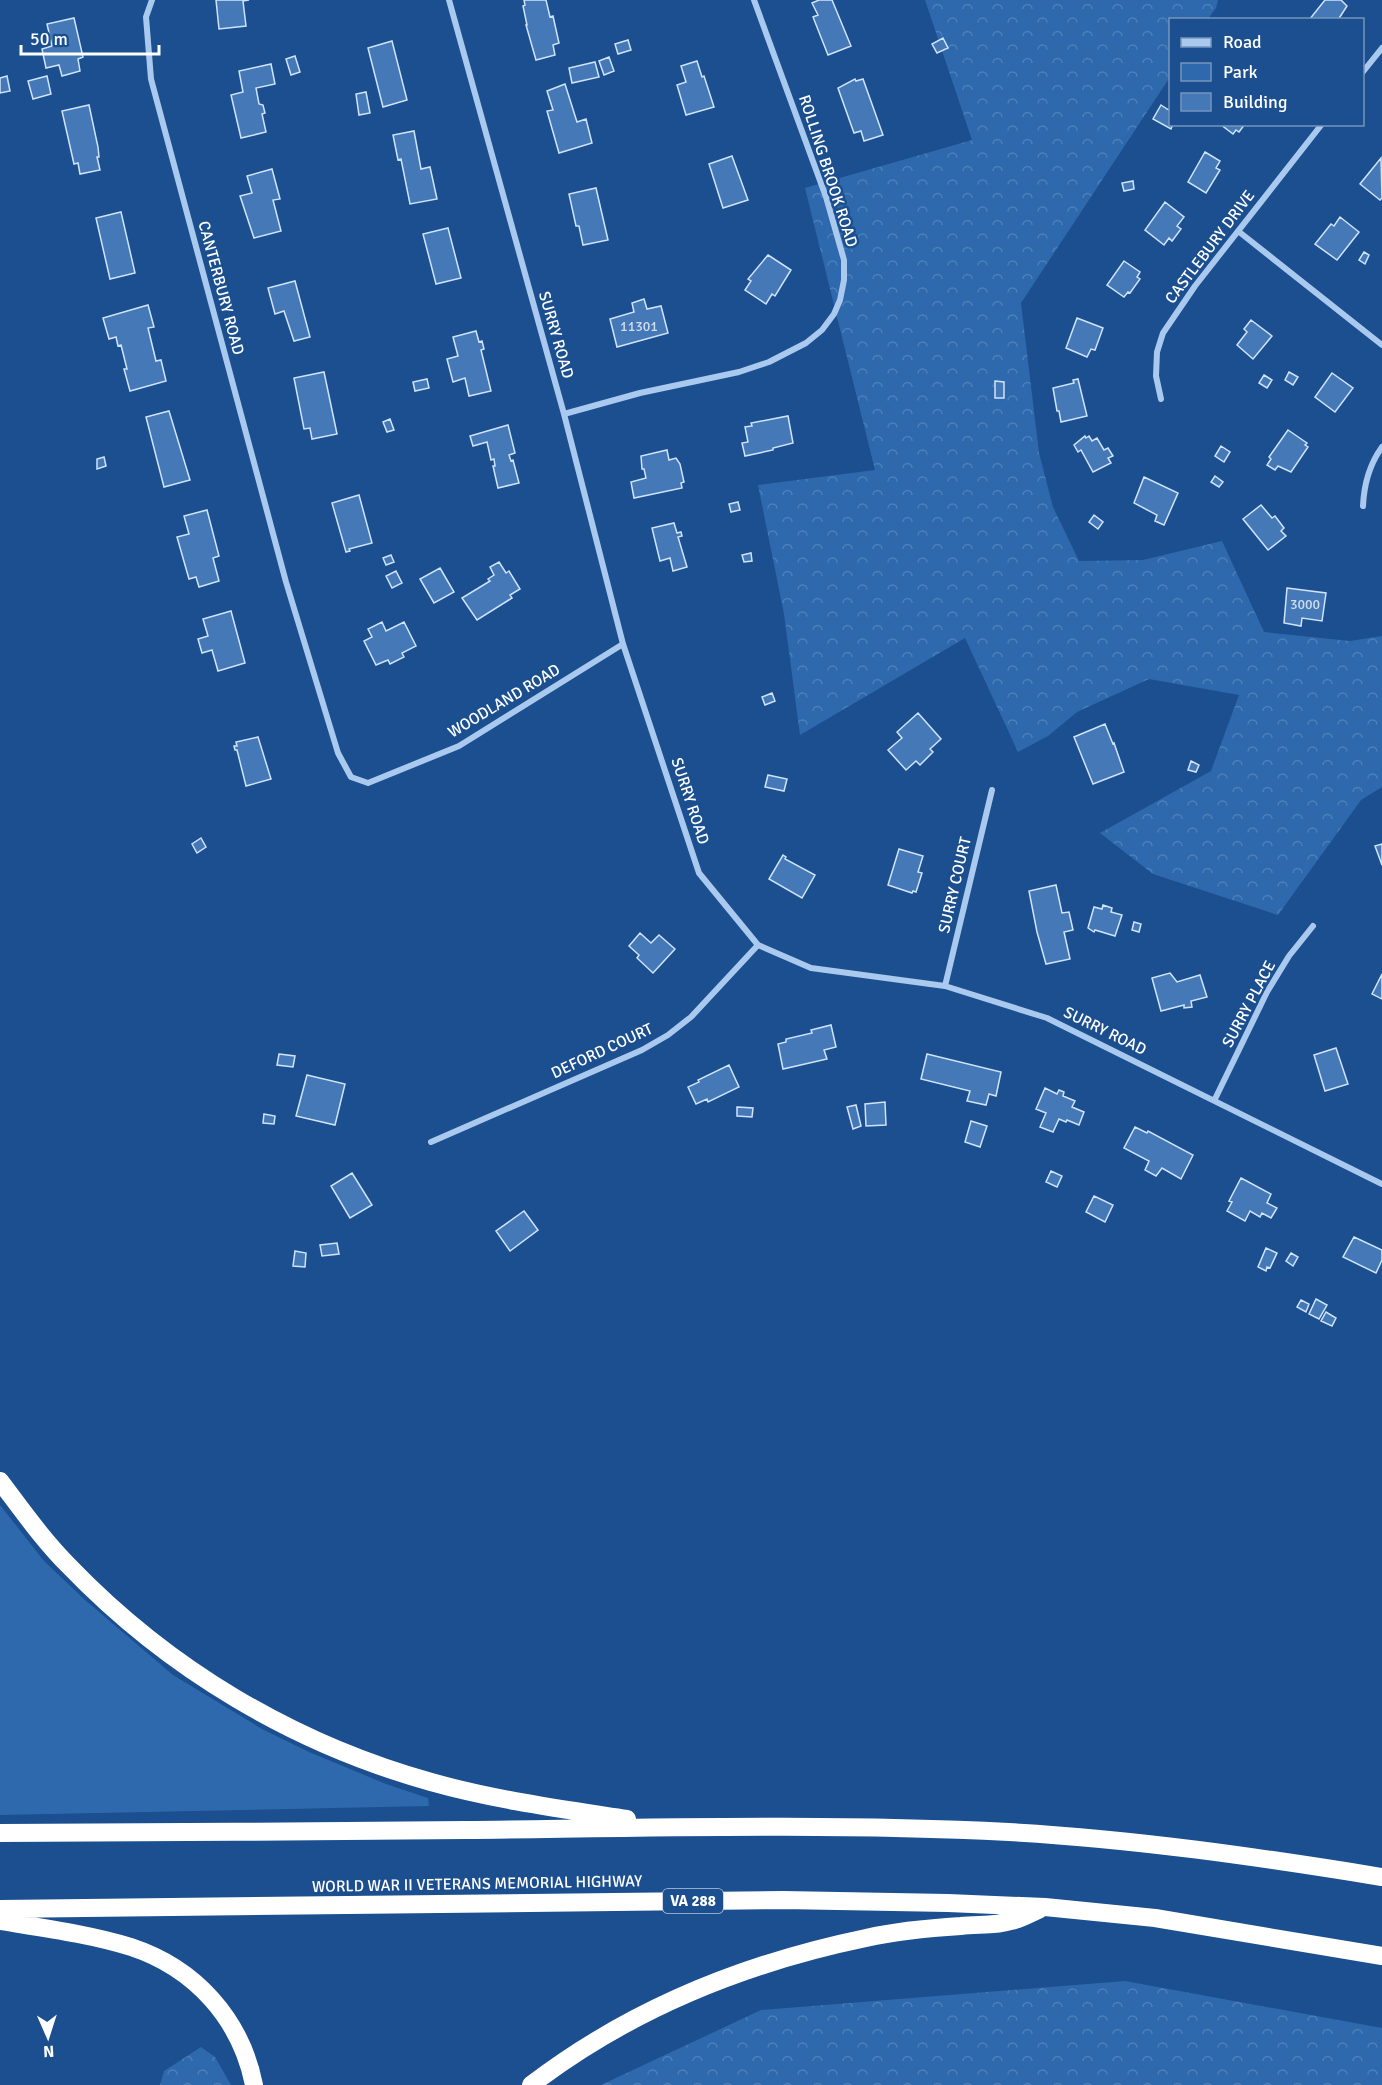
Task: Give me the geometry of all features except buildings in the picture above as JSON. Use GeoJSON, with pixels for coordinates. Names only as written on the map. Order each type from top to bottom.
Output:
{"type":"FeatureCollection","features":[{"type":"Feature","properties":{"kind":"highway"},"geometry":{"type":"LineString","coordinates":[[0,1481],[34,1526],[69,1566],[124,1618],[195,1673],[263,1714],[372,1763],[430,1782],[490,1797],[677,1827]]}},
{"type":"Feature","properties":{"kind":"highway"},"geometry":{"type":"LineString","coordinates":[[0,1833],[677,1827],[921,1829],[1010,1832],[1113,1841],[1291,1862],[1382,1877]]}},
{"type":"Feature","properties":{"kind":"highway","name":"WORLD WAR II VETERANS MEMORIAL HIGHWAY"},"geometry":{"type":"LineString","coordinates":[[0,1909],[783,1900],[948,1903],[1045,1908],[1155,1918],[1382,1956]]}},
{"type":"Feature","properties":{"kind":"highway"},"geometry":{"type":"LineString","coordinates":[[531,2085],[591,2043],[626,2022],[685,1994],[733,1975],[793,1955],[867,1937],[926,1928],[1010,1922],[1045,1908]]}},
{"type":"Feature","properties":{"kind":"highway"},"geometry":{"type":"LineString","coordinates":[[0,1921],[60,1931],[131,1947],[181,1972],[211,1998],[235,2030],[246,2056],[254,2085]]}},
{"type":"Feature","properties":{"kind":"street","name":"CANTERBURY ROAD"},"geometry":{"type":"LineString","coordinates":[[152,0],[146,17],[151,79],[286,582]]}},
{"type":"Feature","properties":{"kind":"street","name":"SURRY ROAD"},"geometry":{"type":"LineString","coordinates":[[449,0],[564,414],[623,644],[699,873],[758,945],[811,968],[945,986],[1047,1018],[1215,1099],[1382,1184]]}},
{"type":"Feature","properties":{"kind":"street","name":"ROLLING BROOK ROAD"},"geometry":{"type":"LineString","coordinates":[[564,414],[640,393],[739,372],[769,362],[806,343],[822,330],[834,314],[840,300],[844,280],[844,260],[826,197],[754,0]]}},
{"type":"Feature","properties":{"kind":"street"},"geometry":{"type":"LineString","coordinates":[[1364,70],[1382,48]]}},
{"type":"Feature","properties":{"kind":"street","name":"CASTLEBURY DRIVE"},"geometry":{"type":"LineString","coordinates":[[1161,399],[1156,376],[1157,352],[1163,333],[1195,286],[1320,126]]}},
{"type":"Feature","properties":{"kind":"street"},"geometry":{"type":"LineString","coordinates":[[1238,231],[1382,345]]}},
{"type":"Feature","properties":{"kind":"street"},"geometry":{"type":"LineString","coordinates":[[1363,506],[1363,490],[1370,468],[1382,447]]}},
{"type":"Feature","properties":{"kind":"street","name":"WOODLAND ROAD"},"geometry":{"type":"LineString","coordinates":[[286,582],[338,753],[351,777],[368,783],[459,746],[623,644]]}},
{"type":"Feature","properties":{"kind":"street","name":"SURRY COURT"},"geometry":{"type":"LineString","coordinates":[[945,986],[992,790]]}},
{"type":"Feature","properties":{"kind":"street","name":"SURRY PLACE"},"geometry":{"type":"LineString","coordinates":[[1215,1099],[1268,992],[1289,956],[1313,926]]}},
{"type":"Feature","properties":{"kind":"street","name":"DEFORD COURT"},"geometry":{"type":"LineString","coordinates":[[430,1142],[642,1050],[668,1035],[691,1017],[758,945]]}},
{"type":"Feature","properties":{"kind":"green space"},"geometry":{"type":"Polygon","coordinates":[[[925,0],[1218,0],[1216,8],[1209,18],[1169,18],[1169,79],[1021,303],[1039,453],[1053,507],[1079,561],[1143,560],[1222,541],[1264,632],[1350,641],[1382,636],[1382,787],[1361,800],[1278,915],[1153,874],[1100,833],[1211,771],[1239,695],[1149,679],[1077,712],[1048,736],[1018,752],[965,638],[800,735],[784,614],[758,485],[875,470],[805,188],[972,140],[925,0]]]}},
{"type":"Feature","properties":{"kind":"green space"},"geometry":{"type":"Polygon","coordinates":[[[0,1505],[44,1561],[85,1600],[173,1675],[262,1729],[309,1752],[386,1784],[428,1798],[429,1806],[0,1815],[0,1505]]]}},
{"type":"Feature","properties":{"kind":"green space"},"geometry":{"type":"Polygon","coordinates":[[[1125,1981],[1382,2028],[1382,2085],[601,2085],[761,2010],[1125,1981]]]}},
{"type":"Feature","properties":{"kind":"green space"},"geometry":{"type":"Polygon","coordinates":[[[201,2047],[215,2057],[231,2085],[160,2085],[164,2071],[201,2047]]]}}]}
